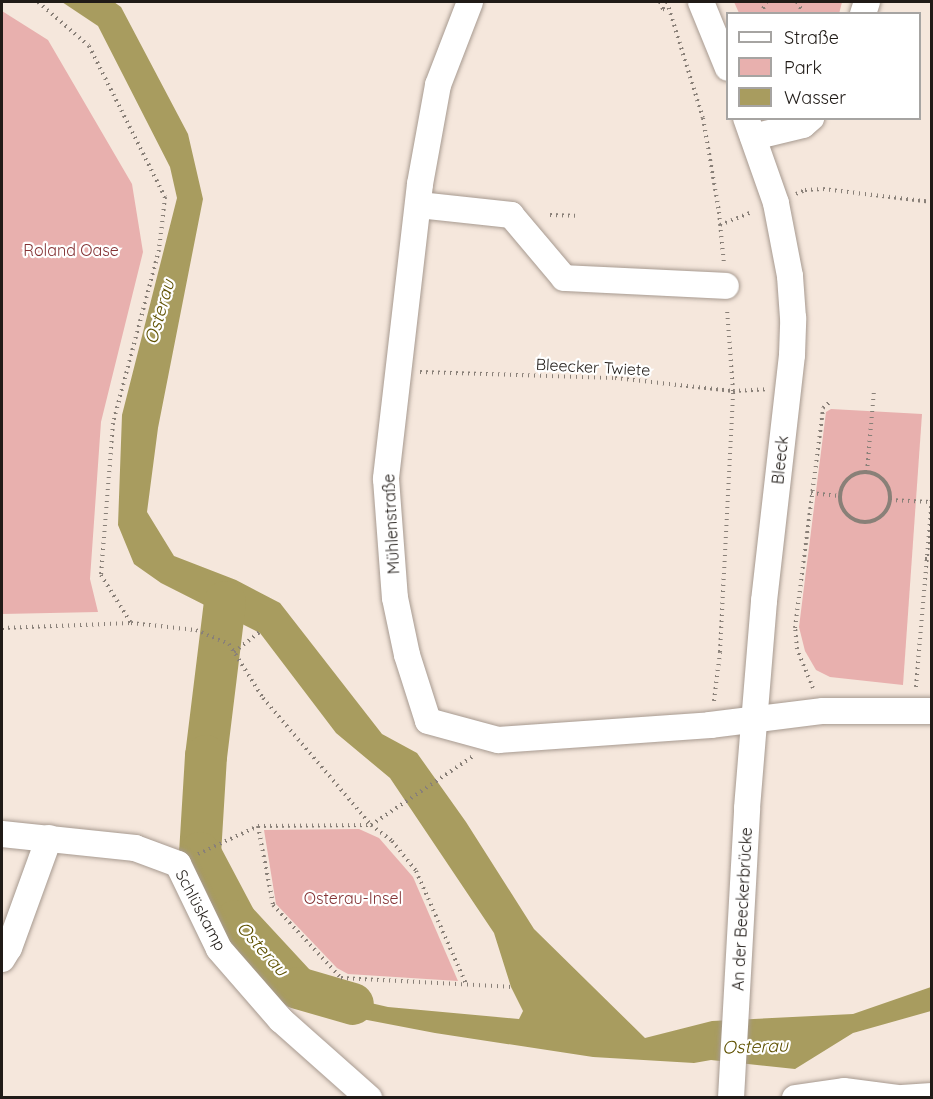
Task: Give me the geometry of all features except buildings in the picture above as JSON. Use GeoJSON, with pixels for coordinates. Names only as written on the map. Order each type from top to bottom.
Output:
{"type":"FeatureCollection","features":[{"type":"Feature","properties":{"kind":"street","name":"Mühlenstraße"},"geometry":{"type":"LineString","coordinates":[[470,2],[438,85],[420,184],[396,371],[386,478],[395,598],[407,655],[428,721],[498,740],[710,725],[823,711],[924,712]]}},
{"type":"Feature","properties":{"kind":"street"},"geometry":{"type":"LineString","coordinates":[[701,2],[726,63]]}},
{"type":"Feature","properties":{"kind":"street"},"geometry":{"type":"LineString","coordinates":[[749,128],[803,125],[809,120]]}},
{"type":"Feature","properties":{"kind":"street","name":"Bleeck"},"geometry":{"type":"LineString","coordinates":[[747,808],[765,590],[788,388],[793,318],[790,276],[776,203],[749,128]]}},
{"type":"Feature","properties":{"kind":"street"},"geometry":{"type":"LineString","coordinates":[[419,205],[511,214],[564,278],[726,286]]}},
{"type":"Feature","properties":{"kind":"street","name":"An der Beeckerbrücke"},"geometry":{"type":"LineString","coordinates":[[731,1098],[747,808]]}},
{"type":"Feature","properties":{"kind":"street","name":"Schlüskamp"},"geometry":{"type":"LineString","coordinates":[[2,834],[135,848],[185,861],[219,949],[281,1020],[369,1098]]}},
{"type":"Feature","properties":{"kind":"street"},"geometry":{"type":"LineString","coordinates":[[2,959],[9,948],[50,838]]}},
{"type":"Feature","properties":{"kind":"street"},"geometry":{"type":"LineString","coordinates":[[795,1098],[844,1091],[900,1098],[932,1096]]}},
{"type":"Feature","properties":{"kind":"path"},"geometry":{"type":"LineString","coordinates":[[38,2],[89,46],[165,197],[159,250],[113,423],[101,575],[131,623]]}},
{"type":"Feature","properties":{"kind":"path"},"geometry":{"type":"LineString","coordinates":[[660,2],[663,9],[669,10]]}},
{"type":"Feature","properties":{"kind":"path"},"geometry":{"type":"LineString","coordinates":[[667,2],[703,118],[720,225],[733,391],[720,652],[710,725]]}},
{"type":"Feature","properties":{"kind":"path"},"geometry":{"type":"LineString","coordinates":[[720,225],[805,190],[823,189],[932,202]]}},
{"type":"Feature","properties":{"kind":"path"},"geometry":{"type":"LineString","coordinates":[[550,215],[575,216]]}},
{"type":"Feature","properties":{"kind":"path","name":"Bleecker Twiete"},"geometry":{"type":"LineString","coordinates":[[396,371],[615,378],[733,391],[788,388]]}},
{"type":"Feature","properties":{"kind":"path"},"geometry":{"type":"LineString","coordinates":[[867,472],[873,391]]}},
{"type":"Feature","properties":{"kind":"path"},"geometry":{"type":"LineString","coordinates":[[823,711],[797,649],[795,628],[823,408],[831,401]]}},
{"type":"Feature","properties":{"kind":"path"},"geometry":{"type":"LineString","coordinates":[[867,472],[875,474],[886,485],[890,500],[883,515],[867,523],[858,522],[844,512],[839,496],[841,488],[852,476],[867,472]]}},
{"type":"Feature","properties":{"kind":"path"},"geometry":{"type":"LineString","coordinates":[[811,493],[839,496]]}},
{"type":"Feature","properties":{"kind":"path"},"geometry":{"type":"LineString","coordinates":[[924,712],[925,559],[932,495]]}},
{"type":"Feature","properties":{"kind":"path"},"geometry":{"type":"LineString","coordinates":[[890,500],[931,502]]}},
{"type":"Feature","properties":{"kind":"path"},"geometry":{"type":"LineString","coordinates":[[925,559],[932,559]]}},
{"type":"Feature","properties":{"kind":"path"},"geometry":{"type":"LineString","coordinates":[[2,628],[131,623],[196,630],[229,644],[263,698],[371,825],[392,841],[416,871],[466,984]]}},
{"type":"Feature","properties":{"kind":"path"},"geometry":{"type":"LineString","coordinates":[[234,652],[260,633]]}},
{"type":"Feature","properties":{"kind":"path"},"geometry":{"type":"LineString","coordinates":[[185,861],[258,826],[371,825],[443,777]]}},
{"type":"Feature","properties":{"kind":"path"},"geometry":{"type":"LineString","coordinates":[[258,826],[273,905],[340,978],[399,983],[511,987]]}},
{"type":"Feature","properties":{"kind":"green space"},"geometry":{"type":"Polygon","coordinates":[[[734,2],[842,2],[840,12],[739,12],[734,2]]]}},
{"type":"Feature","properties":{"kind":"green space","name":"Roland Oase"},"geometry":{"type":"Polygon","coordinates":[[[2,11],[48,40],[132,184],[143,252],[101,422],[90,579],[98,612],[2,614],[2,11]]]}},
{"type":"Feature","properties":{"kind":"green space"},"geometry":{"type":"Polygon","coordinates":[[[831,409],[922,414],[903,685],[830,677],[816,670],[805,651],[799,627],[826,412],[831,409]]]}},
{"type":"Feature","properties":{"kind":"green space","name":"Osterau-Insel"},"geometry":{"type":"Polygon","coordinates":[[[359,829],[379,838],[413,877],[458,981],[348,974],[337,968],[276,904],[264,830],[359,829]]]}},
{"type":"Feature","properties":{"kind":"water"},"geometry":{"type":"Polygon","coordinates":[[[62,2],[114,2],[121,7],[188,134],[203,199],[158,428],[147,512],[174,556],[236,580],[280,603],[382,734],[417,753],[466,822],[534,929],[645,1038],[712,1021],[853,1014],[931,987],[931,1011],[853,1033],[795,1069],[711,1060],[694,1063],[593,1057],[435,1033],[315,1010],[296,996],[303,977],[336,995],[388,1007],[519,1019],[523,1011],[511,987],[494,933],[390,778],[336,733],[260,633],[161,583],[134,564],[118,525],[122,415],[177,198],[170,167],[98,26],[62,2]]]}},
{"type":"Feature","properties":{"kind":"waterway","name":"Osterau"},"geometry":{"type":"LineString","coordinates":[[225,602],[206,756],[200,853],[236,921],[298,988],[353,1004]]}}]}
